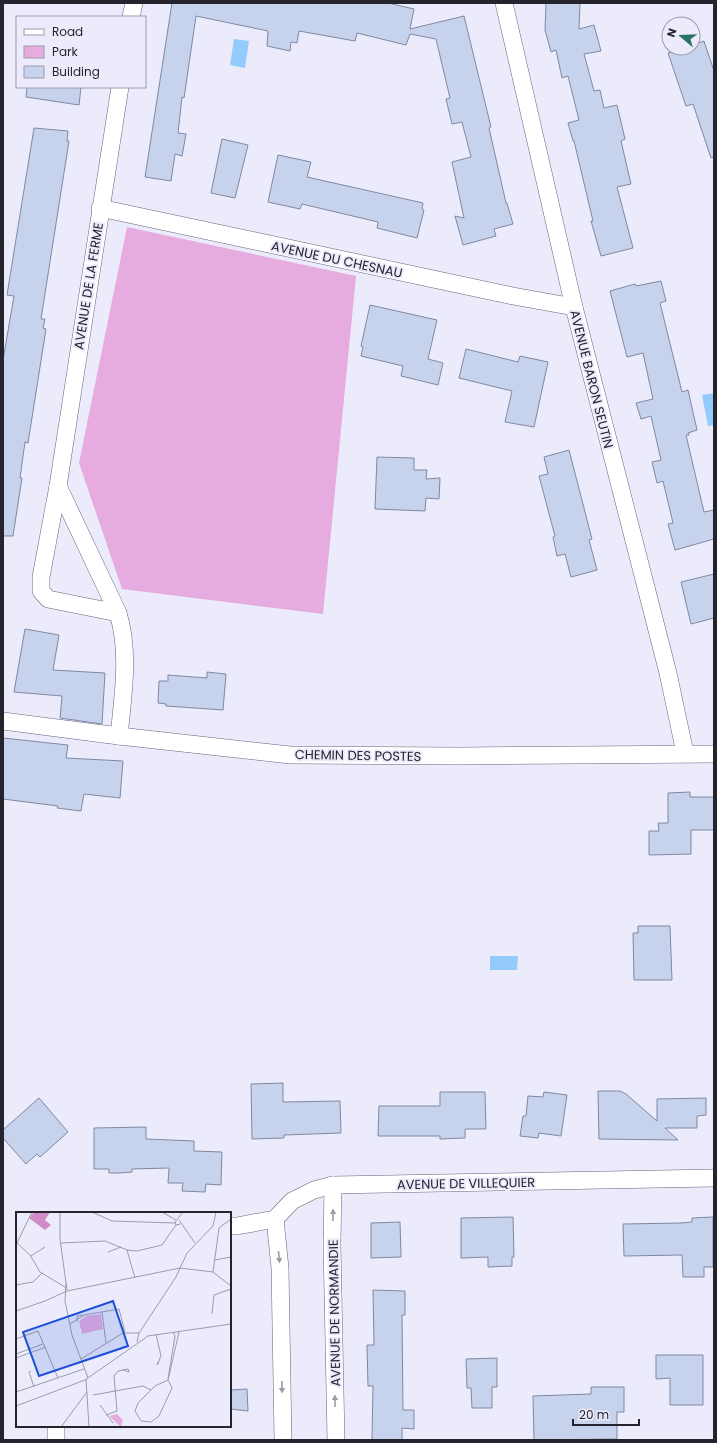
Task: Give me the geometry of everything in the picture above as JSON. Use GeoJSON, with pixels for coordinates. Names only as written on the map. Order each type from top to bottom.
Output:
{"type":"FeatureCollection","features":[{"type":"Feature","properties":{"kind":"street"},"geometry":{"type":"LineString","coordinates":[[132,16],[134,3]]}},
{"type":"Feature","properties":{"kind":"street","name":"AVENUE BARON SEUTIN"},"geometry":{"type":"LineString","coordinates":[[504,3],[574,307],[668,673],[685,753]]}},
{"type":"Feature","properties":{"kind":"street","name":"AVENUE DE LA FERME"},"geometry":{"type":"LineString","coordinates":[[118,613],[48,599],[41,591],[41,577],[58,486],[120,88]]}},
{"type":"Feature","properties":{"kind":"street","name":"AVENUE DU CHESNAU"},"geometry":{"type":"LineString","coordinates":[[100,208],[505,295],[574,307]]}},
{"type":"Feature","properties":{"kind":"street"},"geometry":{"type":"LineString","coordinates":[[58,486],[118,613],[123,629],[124,650],[119,736]]}},
{"type":"Feature","properties":{"kind":"street","name":"CHEMIN DES POSTES"},"geometry":{"type":"LineString","coordinates":[[3,721],[119,736],[290,754],[458,756],[685,753],[714,754]]}},
{"type":"Feature","properties":{"kind":"street","name":"AVENUE DE VILLEQUIER"},"geometry":{"type":"LineString","coordinates":[[275,1219],[292,1201],[314,1190],[333,1185],[714,1178]]}},
{"type":"Feature","properties":{"kind":"street","name":"AVENUE DE NORMANDIE"},"geometry":{"type":"LineString","coordinates":[[333,1185],[332,1244],[336,1440]]}},
{"type":"Feature","properties":{"kind":"street"},"geometry":{"type":"LineString","coordinates":[[231,1226],[275,1219],[280,1268],[283,1440]]}},
{"type":"Feature","properties":{"kind":"street"},"geometry":{"type":"LineString","coordinates":[[56,1427],[56,1440]]}},
{"type":"Feature","properties":{"kind":"green space"},"geometry":{"type":"Polygon","coordinates":[[[127,227],[356,276],[323,614],[122,589],[79,463],[127,227]]]}},
{"type":"Feature","properties":{"kind":"water"},"geometry":{"type":"Polygon","coordinates":[[[234,39],[249,41],[245,68],[230,65],[234,39]]]}},
{"type":"Feature","properties":{"kind":"water"},"geometry":{"type":"Polygon","coordinates":[[[714,393],[714,425],[708,426],[702,395],[714,393]]]}},
{"type":"Feature","properties":{"kind":"water"},"geometry":{"type":"Polygon","coordinates":[[[490,956],[518,956],[517,970],[490,970],[490,956]]]}},
{"type":"Feature","properties":{"kind":"building"},"geometry":{"type":"Polygon","coordinates":[[[172,3],[388,3],[414,9],[410,29],[464,16],[491,127],[489,128],[506,203],[513,224],[494,229],[496,236],[463,245],[455,216],[464,218],[452,162],[471,157],[462,122],[452,124],[446,99],[450,98],[436,39],[410,34],[406,45],[357,33],[355,41],[299,31],[297,43],[291,42],[290,51],[267,46],[268,31],[196,16],[184,98],[182,97],[178,133],[186,134],[182,156],[175,154],[171,181],[145,177],[172,3]]]}},
{"type":"Feature","properties":{"kind":"building"},"geometry":{"type":"Polygon","coordinates":[[[546,3],[580,3],[579,29],[594,25],[601,51],[584,54],[594,91],[600,90],[604,108],[617,105],[625,139],[621,141],[631,184],[617,187],[633,248],[601,256],[591,221],[593,221],[574,141],[568,123],[579,120],[568,76],[562,78],[556,50],[551,52],[545,30],[546,3]]]}},
{"type":"Feature","properties":{"kind":"building"},"geometry":{"type":"Polygon","coordinates":[[[704,41],[714,71],[714,157],[711,158],[693,104],[686,106],[669,56],[701,56],[701,42],[704,41]]]}},
{"type":"Feature","properties":{"kind":"building"},"geometry":{"type":"Polygon","coordinates":[[[27,88],[81,88],[79,105],[26,97],[27,88]]]}},
{"type":"Feature","properties":{"kind":"building"},"geometry":{"type":"Polygon","coordinates":[[[34,128],[68,131],[67,141],[69,141],[41,319],[45,319],[43,328],[46,329],[28,443],[25,442],[20,478],[22,478],[13,536],[3,536],[3,360],[14,296],[7,295],[34,128]]]}},
{"type":"Feature","properties":{"kind":"building"},"geometry":{"type":"Polygon","coordinates":[[[222,139],[248,145],[235,198],[211,193],[222,139]]]}},
{"type":"Feature","properties":{"kind":"building"},"geometry":{"type":"Polygon","coordinates":[[[278,155],[311,162],[307,177],[423,203],[422,209],[424,210],[417,238],[377,228],[378,222],[302,204],[300,209],[268,202],[278,155]]]}},
{"type":"Feature","properties":{"kind":"building"},"geometry":{"type":"Polygon","coordinates":[[[661,281],[666,301],[660,303],[682,392],[688,390],[697,430],[688,433],[689,435],[686,435],[704,512],[714,510],[714,539],[675,550],[668,524],[673,523],[663,481],[657,483],[652,462],[661,460],[651,416],[641,419],[636,403],[653,399],[643,353],[627,357],[610,291],[635,284],[636,286],[661,281]]]}},
{"type":"Feature","properties":{"kind":"building"},"geometry":{"type":"Polygon","coordinates":[[[370,305],[437,320],[428,359],[443,363],[438,385],[401,376],[403,366],[361,356],[363,347],[361,346],[370,305]]]}},
{"type":"Feature","properties":{"kind":"building"},"geometry":{"type":"Polygon","coordinates":[[[466,349],[518,362],[520,356],[548,362],[534,427],[505,422],[512,391],[459,378],[466,349]]]}},
{"type":"Feature","properties":{"kind":"building"},"geometry":{"type":"Polygon","coordinates":[[[569,450],[592,539],[589,540],[597,570],[571,577],[565,554],[557,556],[553,537],[555,536],[539,476],[548,474],[544,457],[569,450]]]}},
{"type":"Feature","properties":{"kind":"building"},"geometry":{"type":"Polygon","coordinates":[[[377,457],[414,458],[414,470],[427,470],[426,479],[440,478],[439,499],[426,498],[425,511],[375,509],[377,457]]]}},
{"type":"Feature","properties":{"kind":"building"},"geometry":{"type":"Polygon","coordinates":[[[714,574],[714,618],[691,624],[681,582],[714,574]]]}},
{"type":"Feature","properties":{"kind":"building"},"geometry":{"type":"Polygon","coordinates":[[[25,629],[59,635],[53,670],[105,673],[102,724],[60,718],[62,696],[14,692],[25,629]]]}},
{"type":"Feature","properties":{"kind":"building"},"geometry":{"type":"Polygon","coordinates":[[[207,672],[226,674],[223,710],[166,706],[166,704],[158,703],[159,681],[168,681],[168,675],[207,678],[207,672]]]}},
{"type":"Feature","properties":{"kind":"building"},"geometry":{"type":"Polygon","coordinates":[[[3,738],[68,745],[66,758],[123,761],[120,798],[84,794],[81,811],[57,808],[58,806],[3,799],[3,738]]]}},
{"type":"Feature","properties":{"kind":"building"},"geometry":{"type":"Polygon","coordinates":[[[690,792],[690,797],[714,797],[714,830],[691,830],[691,854],[649,855],[649,831],[659,831],[658,823],[668,823],[668,793],[690,792]]]}},
{"type":"Feature","properties":{"kind":"building"},"geometry":{"type":"Polygon","coordinates":[[[638,926],[670,926],[672,980],[634,980],[633,933],[638,933],[638,926]]]}},
{"type":"Feature","properties":{"kind":"building"},"geometry":{"type":"Polygon","coordinates":[[[283,1083],[283,1102],[340,1101],[341,1133],[284,1135],[284,1138],[252,1139],[251,1084],[283,1083]]]}},
{"type":"Feature","properties":{"kind":"building"},"geometry":{"type":"Polygon","coordinates":[[[598,1091],[620,1091],[626,1094],[657,1121],[657,1099],[706,1098],[706,1115],[697,1116],[697,1128],[665,1128],[678,1140],[599,1139],[598,1091]]]}},
{"type":"Feature","properties":{"kind":"building"},"geometry":{"type":"Polygon","coordinates":[[[440,1092],[485,1092],[486,1129],[465,1129],[465,1138],[440,1139],[440,1136],[378,1136],[379,1106],[440,1106],[440,1092]]]}},
{"type":"Feature","properties":{"kind":"building"},"geometry":{"type":"Polygon","coordinates":[[[544,1092],[567,1095],[561,1136],[539,1133],[538,1138],[520,1136],[523,1116],[526,1116],[528,1096],[543,1097],[544,1092]]]}},
{"type":"Feature","properties":{"kind":"building"},"geometry":{"type":"Polygon","coordinates":[[[39,1098],[68,1132],[40,1157],[37,1154],[26,1164],[3,1138],[3,1130],[39,1098]]]}},
{"type":"Feature","properties":{"kind":"building"},"geometry":{"type":"Polygon","coordinates":[[[146,1127],[146,1139],[194,1141],[194,1151],[222,1152],[221,1185],[206,1184],[205,1192],[182,1191],[183,1183],[168,1183],[169,1168],[132,1169],[132,1172],[120,1173],[109,1173],[109,1169],[94,1169],[94,1128],[146,1127]]]}},
{"type":"Feature","properties":{"kind":"building"},"geometry":{"type":"Polygon","coordinates":[[[513,1217],[514,1257],[512,1257],[512,1266],[488,1267],[488,1257],[461,1258],[461,1218],[513,1217]]]}},
{"type":"Feature","properties":{"kind":"building"},"geometry":{"type":"Polygon","coordinates":[[[713,1217],[713,1267],[704,1267],[704,1277],[683,1277],[682,1255],[624,1256],[623,1224],[681,1223],[692,1222],[692,1218],[713,1217]]]}},
{"type":"Feature","properties":{"kind":"building"},"geometry":{"type":"Polygon","coordinates":[[[400,1222],[401,1257],[371,1258],[371,1223],[400,1222]]]}},
{"type":"Feature","properties":{"kind":"building"},"geometry":{"type":"Polygon","coordinates":[[[373,1290],[405,1291],[405,1315],[402,1315],[403,1410],[414,1410],[414,1429],[402,1428],[402,1440],[372,1440],[373,1386],[368,1386],[367,1345],[374,1345],[373,1290]]]}},
{"type":"Feature","properties":{"kind":"building"},"geometry":{"type":"Polygon","coordinates":[[[656,1355],[703,1355],[703,1405],[670,1405],[670,1378],[656,1379],[656,1355]]]}},
{"type":"Feature","properties":{"kind":"building"},"geometry":{"type":"Polygon","coordinates":[[[497,1358],[497,1387],[492,1387],[492,1408],[472,1408],[471,1388],[467,1388],[466,1359],[497,1358]]]}},
{"type":"Feature","properties":{"kind":"building"},"geometry":{"type":"Polygon","coordinates":[[[591,1387],[624,1387],[624,1412],[617,1412],[617,1439],[534,1440],[533,1396],[591,1394],[591,1387]]]}},
{"type":"Feature","properties":{"kind":"building"},"geometry":{"type":"Polygon","coordinates":[[[247,1389],[248,1411],[231,1409],[231,1390],[247,1389]]]}}]}
